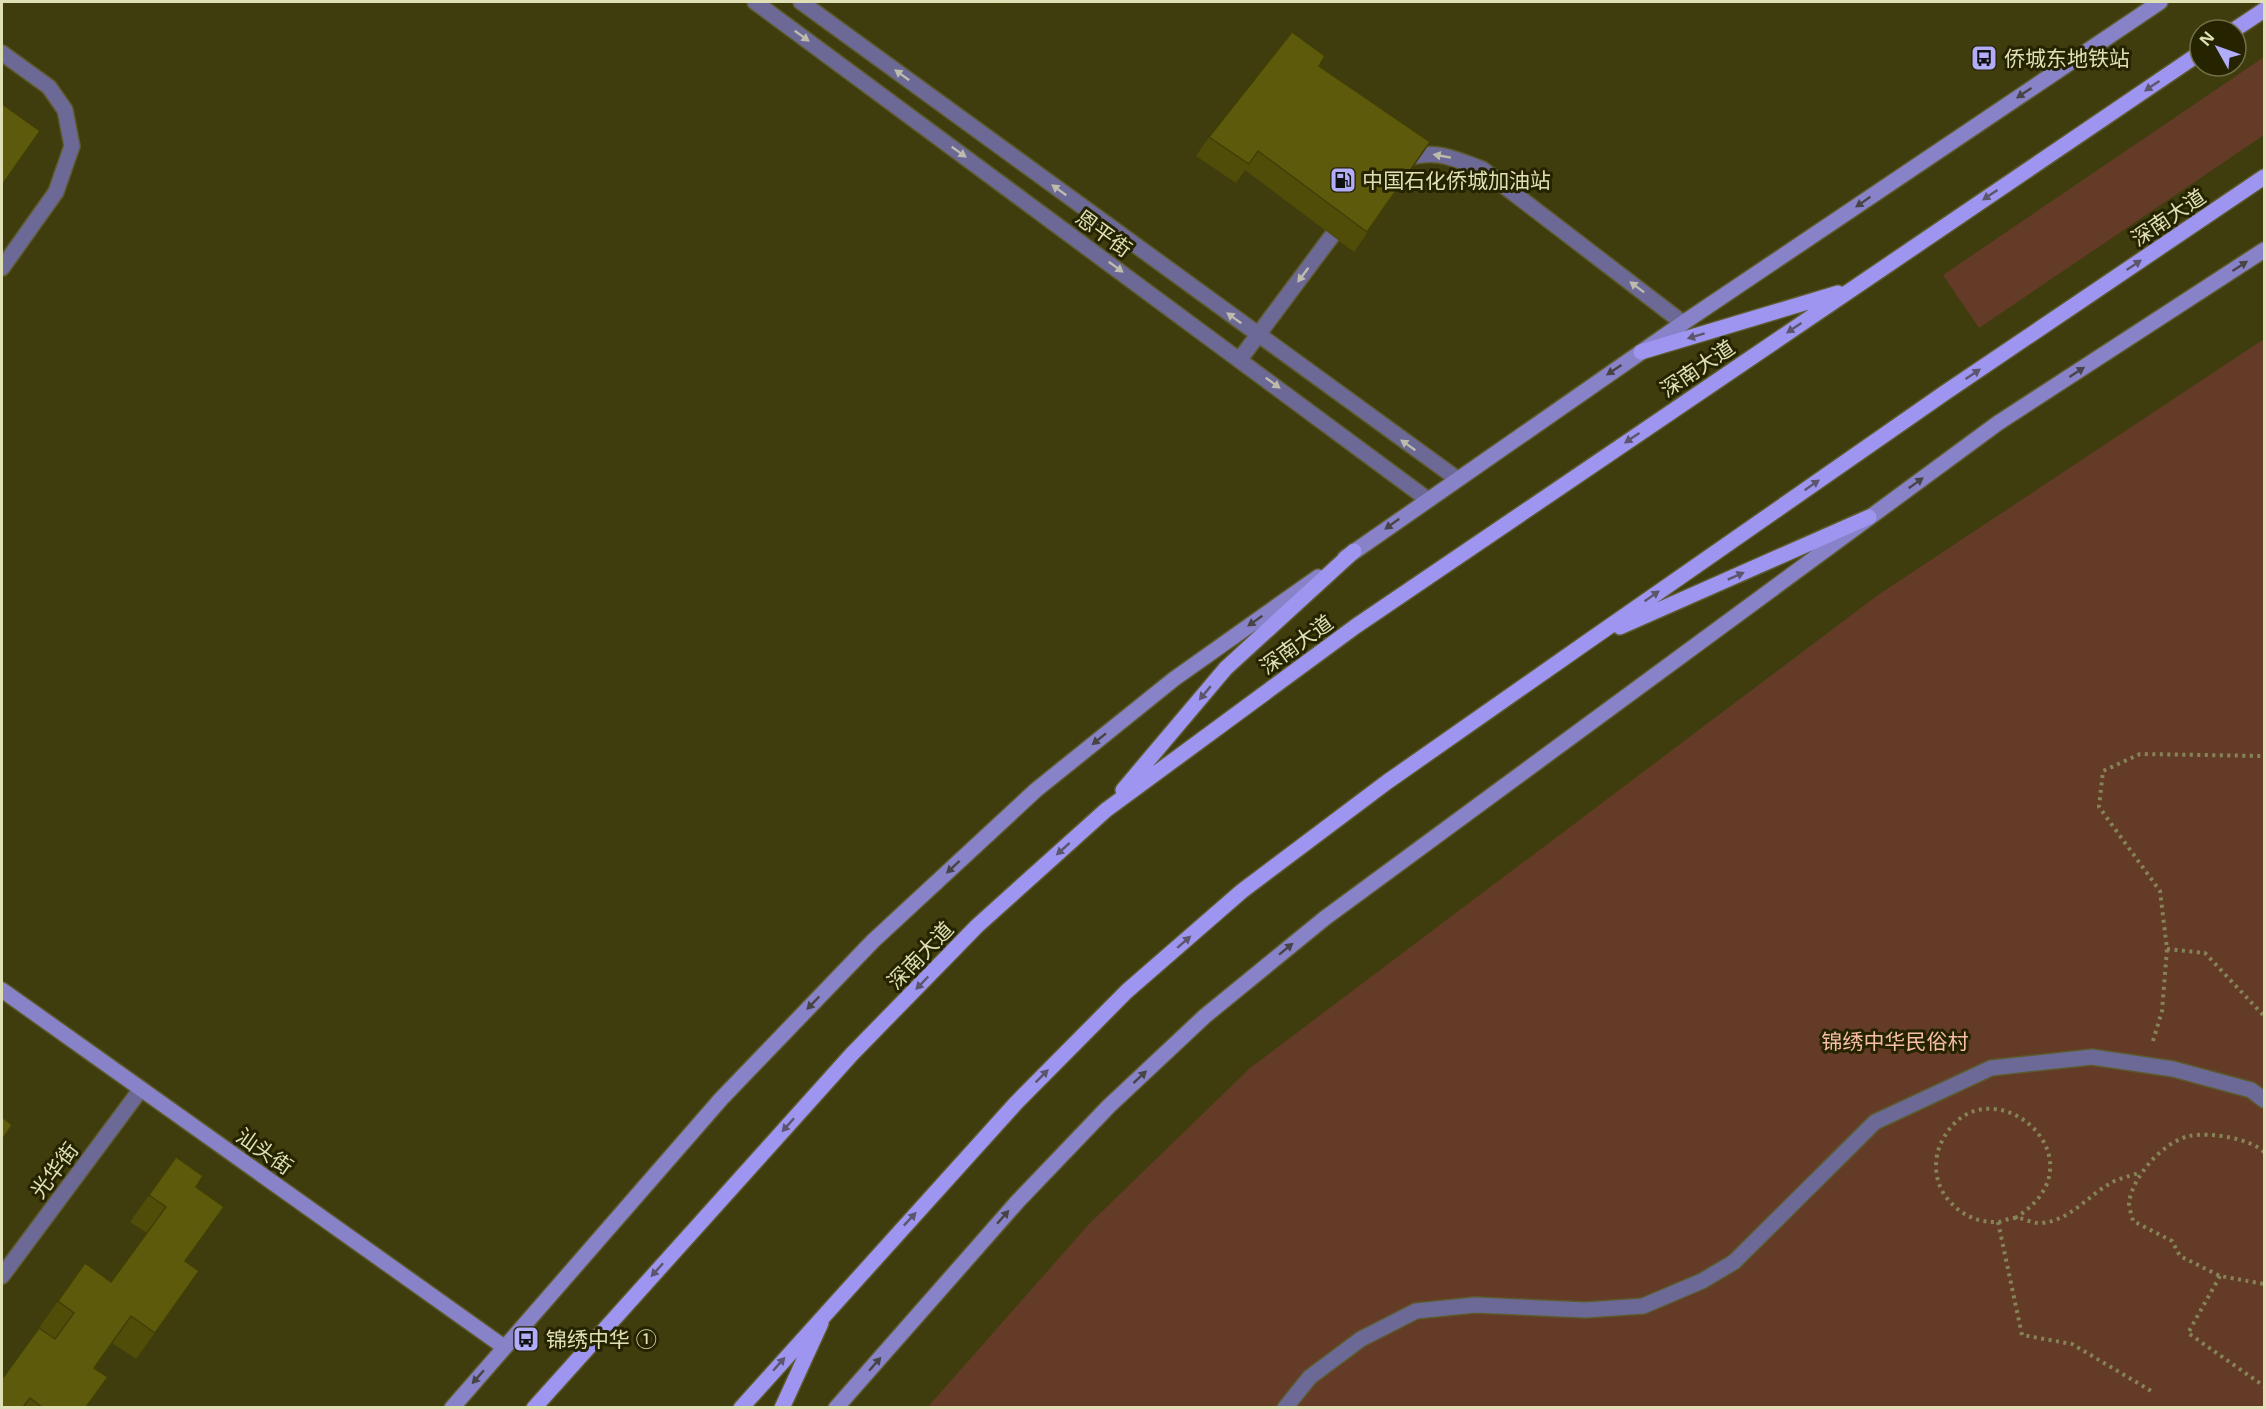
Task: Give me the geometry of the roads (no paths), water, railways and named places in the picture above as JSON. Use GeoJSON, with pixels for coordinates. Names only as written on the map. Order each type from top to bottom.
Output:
{"type":"FeatureCollection","features":[{"type":"Feature","properties":{"kind":"main road"},"geometry":{"type":"LineString","coordinates":[[452,1407],[721,1099],[899,917],[1036,790],[1174,679],[1456,478],[2160,2]]}},
{"type":"Feature","properties":{"kind":"main road"},"geometry":{"type":"LineString","coordinates":[[2248,21],[2265,10]]}},
{"type":"Feature","properties":{"kind":"main road","name":"深南大道"},"geometry":{"type":"LineString","coordinates":[[534,1407],[852,1054],[977,926],[1106,810],[1356,626],[2188,61]]}},
{"type":"Feature","properties":{"kind":"main road","name":"深南大道"},"geometry":{"type":"LineString","coordinates":[[741,1407],[829,1306],[1016,1103],[1127,991],[1260,878],[1387,782],[1587,642],[1947,392],[2265,177]]}},
{"type":"Feature","properties":{"kind":"main road"},"geometry":{"type":"LineString","coordinates":[[836,1407],[1017,1201],[1109,1106],[1205,1016],[1325,918],[1998,423],[2265,250]]}},
{"type":"Feature","properties":{"kind":"main road"},"geometry":{"type":"LineString","coordinates":[[1641,352],[1852,288]]}},
{"type":"Feature","properties":{"kind":"main road"},"geometry":{"type":"LineString","coordinates":[[1587,642],[1869,517]]}},
{"type":"Feature","properties":{"kind":"main road"},"geometry":{"type":"LineString","coordinates":[[1106,810],[1226,668],[1354,551]]}},
{"type":"Feature","properties":{"kind":"main road","name":"汕头街"},"geometry":{"type":"LineString","coordinates":[[2,990],[504,1347]]}},
{"type":"Feature","properties":{"kind":"main road"},"geometry":{"type":"LineString","coordinates":[[782,1407],[829,1306]]}},
{"type":"Feature","properties":{"kind":"street","name":"恩平街"},"geometry":{"type":"LineString","coordinates":[[755,2],[1240,358],[1427,499]]}},
{"type":"Feature","properties":{"kind":"street","name":"恩平街"},"geometry":{"type":"LineString","coordinates":[[801,2],[1456,478]]}},
{"type":"Feature","properties":{"kind":"street"},"geometry":{"type":"LineString","coordinates":[[2,53],[49,87],[65,110],[72,146],[56,192],[2,268]]}},
{"type":"Feature","properties":{"kind":"street"},"geometry":{"type":"LineString","coordinates":[[1389,169],[1396,162],[1426,153],[1452,157],[1482,169],[1683,323]]}},
{"type":"Feature","properties":{"kind":"street"},"geometry":{"type":"LineString","coordinates":[[1240,358],[1353,208]]}},
{"type":"Feature","properties":{"kind":"street"},"geometry":{"type":"LineString","coordinates":[[1285,1407],[1310,1377],[1335,1358],[1361,1340],[1416,1311],[1475,1305],[1586,1310],[1643,1305],[1702,1281],[1734,1262],[1875,1122],[1991,1068],[2092,1057],[2173,1069],[2251,1090],[2265,1100]]}},
{"type":"Feature","properties":{"kind":"street","name":"光华街"},"geometry":{"type":"LineString","coordinates":[[2,1276],[141,1089]]}},
{"type":"Feature","properties":{"kind":"place","name":"侨城东地铁站"},"geometry":{"type":"Point","coordinates":[1984,58]}},
{"type":"Feature","properties":{"kind":"place","name":"中国石化侨城加油站"},"geometry":{"type":"Point","coordinates":[1343,180]}},
{"type":"Feature","properties":{"kind":"place","name":"锦绣中华 ①"},"geometry":{"type":"Point","coordinates":[526,1339]}},
{"type":"Feature","properties":{"kind":"park label","name":"锦绣中华民俗村"},"geometry":{"type":"Point","coordinates":[1895,1041]}}]}
